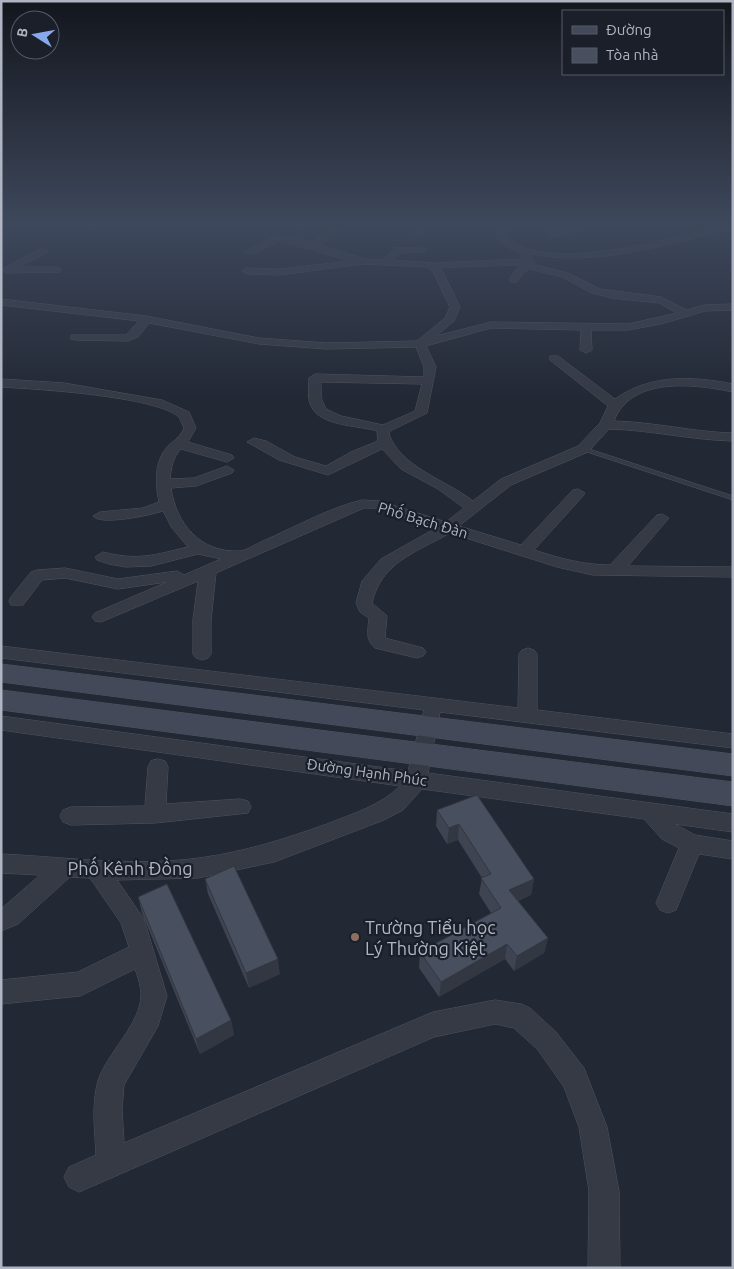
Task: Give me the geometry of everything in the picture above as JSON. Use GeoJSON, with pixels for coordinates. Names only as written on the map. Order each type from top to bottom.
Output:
{"type":"FeatureCollection","features":[{"type":"Feature","properties":{"kind":"main road"},"geometry":{"type":"LineString","coordinates":[[1,672],[430,716],[733,765]]}},
{"type":"Feature","properties":{"kind":"main road","name":"Đường Hạnh Phúc"},"geometry":{"type":"LineString","coordinates":[[1,700],[420,766],[733,794]]}},
{"type":"Feature","properties":{"kind":"street"},"geometry":{"type":"LineString","coordinates":[[420,344],[450,318],[455,311],[452,300],[441,281]]}},
{"type":"Feature","properties":{"kind":"street"},"geometry":{"type":"LineString","coordinates":[[578,281],[605,294],[661,300],[686,313]]}},
{"type":"Feature","properties":{"kind":"street"},"geometry":{"type":"LineString","coordinates":[[1,302],[146,319],[284,344],[327,346],[420,344],[491,325],[586,328],[635,326],[704,308],[733,307]]}},
{"type":"Feature","properties":{"kind":"street"},"geometry":{"type":"LineString","coordinates":[[74,337],[128,338],[134,335],[146,319]]}},
{"type":"Feature","properties":{"kind":"street"},"geometry":{"type":"LineString","coordinates":[[586,328],[586,350]]}},
{"type":"Feature","properties":{"kind":"street"},"geometry":{"type":"LineString","coordinates":[[254,442],[265,444],[277,454],[304,466],[328,471],[421,413],[430,367],[420,344]]}},
{"type":"Feature","properties":{"kind":"street"},"geometry":{"type":"LineString","coordinates":[[554,358],[615,405]]}},
{"type":"Feature","properties":{"kind":"street"},"geometry":{"type":"LineString","coordinates":[[428,382],[315,378],[316,401],[320,411],[384,436],[391,453],[407,467],[445,487],[472,507]]}},
{"type":"Feature","properties":{"kind":"street"},"geometry":{"type":"LineString","coordinates":[[417,652],[381,644],[376,640],[378,616],[366,608],[364,603],[368,585],[386,562],[448,528],[472,507],[506,482],[583,449],[590,438],[606,425],[609,413],[615,405],[638,391],[656,385],[708,382],[733,388]]}},
{"type":"Feature","properties":{"kind":"street"},"geometry":{"type":"LineString","coordinates":[[1,383],[72,388],[167,405],[180,411],[188,422],[189,433],[170,451],[163,470],[162,484],[168,511],[199,549],[209,553],[241,555]]}},
{"type":"Feature","properties":{"kind":"street"},"geometry":{"type":"LineString","coordinates":[[606,425],[642,426],[701,436],[733,437]]}},
{"type":"Feature","properties":{"kind":"street"},"geometry":{"type":"LineString","coordinates":[[162,484],[189,483],[227,464],[200,448],[179,444]]}},
{"type":"Feature","properties":{"kind":"street"},"geometry":{"type":"LineString","coordinates":[[524,552],[578,493]]}},
{"type":"Feature","properties":{"kind":"street"},"geometry":{"type":"LineString","coordinates":[[100,516],[145,512],[167,504]]}},
{"type":"Feature","properties":{"kind":"street","name":"Phố Bạch Đàn"},"geometry":{"type":"LineString","coordinates":[[102,617],[205,570],[362,504],[374,504],[524,552],[593,570],[733,572]]}},
{"type":"Feature","properties":{"kind":"street"},"geometry":{"type":"LineString","coordinates":[[614,571],[662,518]]}},
{"type":"Feature","properties":{"kind":"street"},"geometry":{"type":"LineString","coordinates":[[103,557],[116,563],[127,564],[148,562],[199,549]]}},
{"type":"Feature","properties":{"kind":"street"},"geometry":{"type":"LineString","coordinates":[[17,601],[37,575],[65,573],[118,584],[205,570],[202,654]]}},
{"type":"Feature","properties":{"kind":"street"},"geometry":{"type":"LineString","coordinates":[[1,652],[430,716],[528,717],[733,741]]}},
{"type":"Feature","properties":{"kind":"street"},"geometry":{"type":"LineString","coordinates":[[528,654],[526,694],[528,717]]}},
{"type":"Feature","properties":{"kind":"street"},"geometry":{"type":"LineString","coordinates":[[420,766],[430,716]]}},
{"type":"Feature","properties":{"kind":"street","name":"Đường Hạnh Phúc"},"geometry":{"type":"LineString","coordinates":[[1,723],[420,766],[651,813],[733,823]]}},
{"type":"Feature","properties":{"kind":"street","name":"Phố Kênh Đồng"},"geometry":{"type":"LineString","coordinates":[[1,863],[130,871],[198,868],[274,853],[376,814],[395,804],[412,787],[420,766]]}},
{"type":"Feature","properties":{"kind":"street"},"geometry":{"type":"LineString","coordinates":[[155,814],[158,767]]}},
{"type":"Feature","properties":{"kind":"street"},"geometry":{"type":"LineString","coordinates":[[71,816],[155,814],[240,807]]}},
{"type":"Feature","properties":{"kind":"street"},"geometry":{"type":"LineString","coordinates":[[651,813],[670,833],[692,844],[733,850]]}},
{"type":"Feature","properties":{"kind":"street"},"geometry":{"type":"LineString","coordinates":[[668,903],[692,844]]}},
{"type":"Feature","properties":{"kind":"street"},"geometry":{"type":"LineString","coordinates":[[1,920],[10,917],[64,868]]}},
{"type":"Feature","properties":{"kind":"street"},"geometry":{"type":"LineString","coordinates":[[97,870],[132,919],[150,976],[154,996],[149,1017],[112,1082],[108,1108],[111,1162]]}},
{"type":"Feature","properties":{"kind":"street"},"geometry":{"type":"LineString","coordinates":[[1,992],[80,984],[142,954]]}},
{"type":"Feature","properties":{"kind":"street"},"geometry":{"type":"LineString","coordinates":[[79,1177],[433,1025],[496,1012],[521,1017],[547,1041],[574,1078],[594,1128],[604,1191],[604,1268]]}},
{"type":"Feature","properties":{"kind":"lane"},"geometry":{"type":"LineString","coordinates":[[583,449],[733,498]]}},
{"type":"Feature","properties":{"kind":"building"},"geometry":{"type":"Polygon","coordinates":[[[477,795],[534,879],[509,890],[548,938],[517,956],[507,944],[441,982],[420,952],[501,908],[481,878],[491,874],[459,824],[449,828],[437,810],[477,795]]]}},
{"type":"Feature","properties":{"kind":"building"},"geometry":{"type":"Polygon","coordinates":[[[234,866],[278,959],[246,973],[205,879],[234,866]]]}},
{"type":"Feature","properties":{"kind":"building"},"geometry":{"type":"Polygon","coordinates":[[[167,884],[231,1020],[196,1039],[138,897],[167,884]]]}},
{"type":"Feature","properties":{"kind":"place","name":"Trường Tiểu học Lý Thường Kiệt"},"geometry":{"type":"Point","coordinates":[355,937]}}]}
